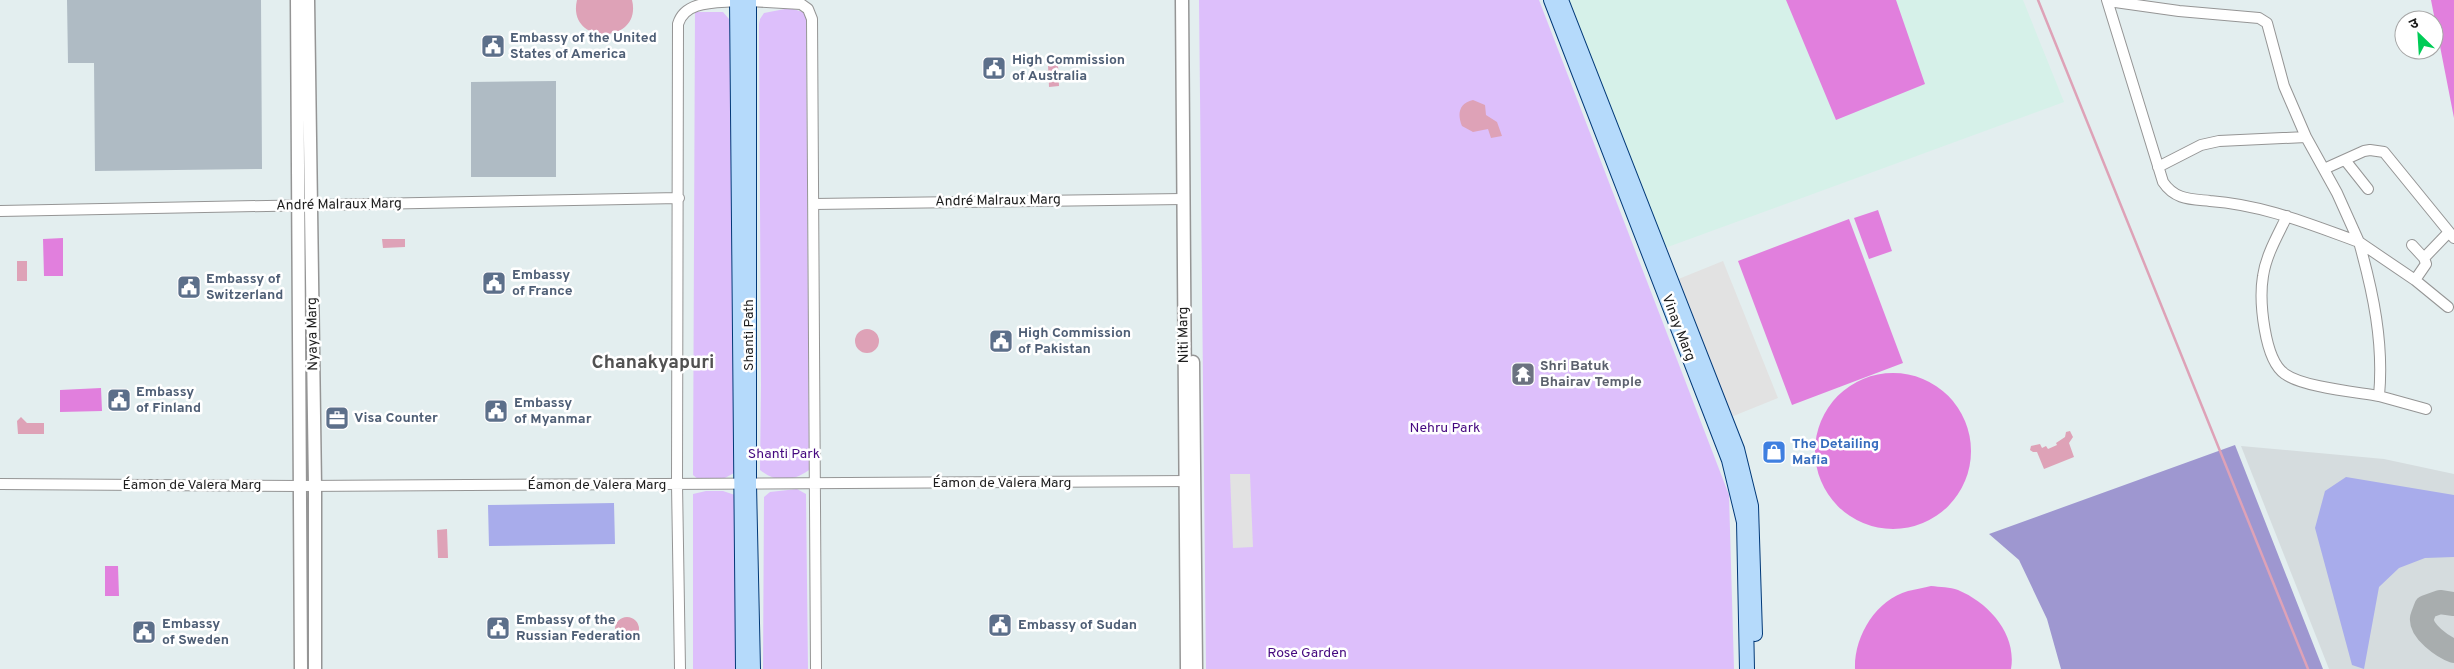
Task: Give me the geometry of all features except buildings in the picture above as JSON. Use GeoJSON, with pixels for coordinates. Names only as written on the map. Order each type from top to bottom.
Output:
{"type":"FeatureCollection","features":[{"type":"Feature","properties":{"kind":"main road","name":"Shanti Path"},"geometry":{"type":"LineString","coordinates":[[743,0],[745,484],[743,669]]}},
{"type":"Feature","properties":{"kind":"main road","name":"Vinay Marg"},"geometry":{"type":"LineString","coordinates":[[1551,0],[1729,460],[1744,522],[1747,669]]}},
{"type":"Feature","properties":{"kind":"main road","name":"Vinay Marg"},"geometry":{"type":"LineString","coordinates":[[1562,0],[1737,449],[1751,506],[1756,599],[1755,669]]}},
{"type":"Feature","properties":{"kind":"main road","name":"Shanti Path"},"geometry":{"type":"LineString","coordinates":[[745,484],[753,669]]}},
{"type":"Feature","properties":{"kind":"street","name":"Nyaya Marg"},"geometry":{"type":"LineString","coordinates":[[297,0],[315,486],[315,669]]}},
{"type":"Feature","properties":{"kind":"street","name":"Nyaya Marg"},"geometry":{"type":"LineString","coordinates":[[302,669],[301,486],[308,0]]}},
{"type":"Feature","properties":{"kind":"street"},"geometry":{"type":"LineString","coordinates":[[680,669],[676,484],[679,198],[678,24],[681,14],[689,8],[703,4],[743,0],[790,1],[801,4],[808,9],[812,19],[816,669]]}},
{"type":"Feature","properties":{"kind":"street","name":"Niti Marg"},"geometry":{"type":"LineString","coordinates":[[1182,0],[1183,199],[1189,481],[1196,669]]}},
{"type":"Feature","properties":{"kind":"street","name":"Niti Marg"},"geometry":{"type":"LineString","coordinates":[[1187,669],[1190,0]]}},
{"type":"Feature","properties":{"kind":"street"},"geometry":{"type":"LineString","coordinates":[[2379,396],[2381,373],[2380,346],[2374,306],[2359,242],[2324,169],[2306,137],[2284,86],[2267,23],[2259,18],[2179,11],[2107,1],[2163,182],[2176,196],[2241,203],[2287,216],[2359,242],[2415,280],[2448,307]]}},
{"type":"Feature","properties":{"kind":"street"},"geometry":{"type":"LineString","coordinates":[[2158,167],[2201,145],[2219,141],[2306,137]]}},
{"type":"Feature","properties":{"kind":"street"},"geometry":{"type":"LineString","coordinates":[[2324,169],[2370,150],[2384,152],[2451,235],[2424,258]]}},
{"type":"Feature","properties":{"kind":"street"},"geometry":{"type":"LineString","coordinates":[[2345,160],[2368,189]]}},
{"type":"Feature","properties":{"kind":"street","name":"André Malraux Marg"},"geometry":{"type":"LineString","coordinates":[[0,211],[679,198]]}},
{"type":"Feature","properties":{"kind":"street","name":"André Malraux Marg"},"geometry":{"type":"LineString","coordinates":[[814,204],[1183,199]]}},
{"type":"Feature","properties":{"kind":"street"},"geometry":{"type":"LineString","coordinates":[[2287,216],[2268,257],[2261,290],[2269,348],[2275,362],[2284,374],[2298,380],[2379,396],[2426,409]]}},
{"type":"Feature","properties":{"kind":"street"},"geometry":{"type":"LineString","coordinates":[[2412,245],[2424,258],[2426,264],[2415,280]]}},
{"type":"Feature","properties":{"kind":"street","name":"Éamon de Valera Marg"},"geometry":{"type":"LineString","coordinates":[[0,484],[315,486],[1189,481]]}},
{"type":"Feature","properties":{"kind":"shaded area"},"geometry":{"type":"Polygon","coordinates":[[[67,0],[261,0],[262,169],[95,171],[94,63],[68,63],[67,0]]]}},
{"type":"Feature","properties":{"kind":"shaded area"},"geometry":{"type":"Polygon","coordinates":[[[577,0],[632,0],[632,15],[626,25],[617,32],[604,34],[592,32],[582,26],[577,15],[577,0]]]}},
{"type":"Feature","properties":{"kind":"shaded area"},"geometry":{"type":"Polygon","coordinates":[[[1569,0],[2023,0],[2064,102],[1665,248],[1569,0]]]}},
{"type":"Feature","properties":{"kind":"shaded area"},"geometry":{"type":"Polygon","coordinates":[[[1786,0],[1896,0],[1925,84],[1836,120],[1786,0]]]}},
{"type":"Feature","properties":{"kind":"shaded area"},"geometry":{"type":"Polygon","coordinates":[[[2431,0],[2454,0],[2454,118],[2443,60],[2444,10],[2433,10],[2431,0]]]}},
{"type":"Feature","properties":{"kind":"shaded area"},"geometry":{"type":"Polygon","coordinates":[[[1048,65],[1058,65],[1059,86],[1049,87],[1048,65]]]}},
{"type":"Feature","properties":{"kind":"shaded area"},"geometry":{"type":"Polygon","coordinates":[[[556,81],[556,177],[471,177],[471,82],[556,81]]]}},
{"type":"Feature","properties":{"kind":"shaded area"},"geometry":{"type":"Polygon","coordinates":[[[1473,100],[1485,105],[1486,115],[1497,122],[1502,136],[1491,138],[1488,129],[1473,132],[1462,126],[1460,110],[1468,101],[1473,100]]]}},
{"type":"Feature","properties":{"kind":"shaded area"},"geometry":{"type":"Polygon","coordinates":[[[1878,210],[1892,251],[1869,259],[1854,218],[1878,210]]]}},
{"type":"Feature","properties":{"kind":"shaded area"},"geometry":{"type":"Polygon","coordinates":[[[1849,219],[1903,363],[1792,405],[1738,261],[1849,219]]]}},
{"type":"Feature","properties":{"kind":"shaded area"},"geometry":{"type":"Polygon","coordinates":[[[63,238],[63,276],[44,276],[43,239],[63,238]]]}},
{"type":"Feature","properties":{"kind":"shaded area"},"geometry":{"type":"Polygon","coordinates":[[[382,239],[405,239],[405,247],[383,248],[382,239]]]}},
{"type":"Feature","properties":{"kind":"shaded area"},"geometry":{"type":"Polygon","coordinates":[[[17,261],[27,261],[27,281],[17,281],[17,261]]]}},
{"type":"Feature","properties":{"kind":"shaded area"},"geometry":{"type":"Polygon","coordinates":[[[1723,261],[1778,398],[1731,417],[1676,280],[1723,261]]]}},
{"type":"Feature","properties":{"kind":"shaded area"},"geometry":{"type":"Polygon","coordinates":[[[867,329],[876,332],[879,341],[876,350],[867,353],[858,350],[855,341],[858,332],[867,329]]]}},
{"type":"Feature","properties":{"kind":"shaded area"},"geometry":{"type":"Polygon","coordinates":[[[1893,373],[1923,379],[1936,386],[1948,396],[1958,408],[1965,421],[1971,451],[1965,481],[1958,494],[1948,506],[1936,516],[1923,523],[1893,529],[1863,523],[1850,516],[1838,506],[1828,494],[1821,481],[1815,451],[1821,421],[1828,408],[1838,396],[1850,386],[1863,379],[1893,373]]]}},
{"type":"Feature","properties":{"kind":"shaded area"},"geometry":{"type":"Polygon","coordinates":[[[101,388],[102,411],[60,412],[60,390],[101,388]]]}},
{"type":"Feature","properties":{"kind":"shaded area"},"geometry":{"type":"Polygon","coordinates":[[[21,417],[27,423],[44,423],[44,434],[18,434],[17,421],[21,417]]]}},
{"type":"Feature","properties":{"kind":"shaded area"},"geometry":{"type":"Polygon","coordinates":[[[2070,431],[2073,437],[2069,443],[2074,457],[2044,469],[2037,452],[2030,450],[2031,446],[2040,444],[2042,448],[2046,446],[2048,449],[2057,445],[2056,443],[2065,437],[2066,432],[2070,431]]]}},
{"type":"Feature","properties":{"kind":"shaded area"},"geometry":{"type":"Polygon","coordinates":[[[2235,445],[2323,669],[2061,669],[2047,619],[2019,560],[1989,534],[2235,445]]]}},
{"type":"Feature","properties":{"kind":"shaded area"},"geometry":{"type":"Polygon","coordinates":[[[2241,446],[2384,459],[2454,474],[2454,669],[2329,669],[2241,446]]]}},
{"type":"Feature","properties":{"kind":"shaded area"},"geometry":{"type":"Polygon","coordinates":[[[1230,474],[1250,474],[1253,547],[1233,548],[1230,474]]]}},
{"type":"Feature","properties":{"kind":"shaded area"},"geometry":{"type":"Polygon","coordinates":[[[2346,477],[2454,495],[2454,557],[2425,558],[2399,568],[2379,587],[2364,669],[2352,665],[2315,528],[2325,491],[2346,477]]]}},
{"type":"Feature","properties":{"kind":"shaded area"},"geometry":{"type":"Polygon","coordinates":[[[614,503],[615,544],[489,546],[488,505],[614,503]]]}},
{"type":"Feature","properties":{"kind":"shaded area"},"geometry":{"type":"Polygon","coordinates":[[[447,529],[448,558],[438,558],[437,530],[447,529]]]}},
{"type":"Feature","properties":{"kind":"shaded area"},"geometry":{"type":"Polygon","coordinates":[[[105,566],[118,566],[119,596],[105,596],[105,566]]]}},
{"type":"Feature","properties":{"kind":"shaded area"},"geometry":{"type":"Polygon","coordinates":[[[1931,586],[1958,590],[1990,611],[2005,632],[2010,644],[2012,656],[2011,669],[1855,669],[1858,644],[1869,621],[1877,611],[1896,596],[1908,591],[1931,586]]]}},
{"type":"Feature","properties":{"kind":"shaded area"},"geometry":{"type":"Polygon","coordinates":[[[622,617],[632,617],[639,624],[639,634],[632,641],[622,641],[615,634],[615,624],[622,617]]]}},
{"type":"Feature","properties":{"kind":"green space","name":"Nehru Park"},"geometry":{"type":"Polygon","coordinates":[[[1199,0],[1539,0],[1729,495],[1734,669],[1206,669],[1199,0]]]}},
{"type":"Feature","properties":{"kind":"green space","name":"Shanti Park"},"geometry":{"type":"Polygon","coordinates":[[[790,8],[806,13],[809,470],[790,479],[778,479],[760,470],[759,24],[764,13],[790,8]]]}},
{"type":"Feature","properties":{"kind":"green space","name":"Shanti Park"},"geometry":{"type":"Polygon","coordinates":[[[695,12],[723,12],[729,19],[731,28],[732,328],[736,472],[723,479],[699,480],[693,475],[695,12]]]}},
{"type":"Feature","properties":{"kind":"green space","name":"Shanti Park"},"geometry":{"type":"Polygon","coordinates":[[[797,489],[806,494],[808,669],[763,669],[764,497],[770,492],[797,489]]]}},
{"type":"Feature","properties":{"kind":"green space","name":"Shanti Park"},"geometry":{"type":"Polygon","coordinates":[[[706,491],[723,491],[735,495],[739,669],[693,669],[693,494],[706,491]]]}},
{"type":"Feature","properties":{"kind":"waterway"},"geometry":{"type":"LineString","coordinates":[[2038,0],[2308,669]]}},
{"type":"Feature","properties":{"kind":"taxiway"},"geometry":{"type":"LineString","coordinates":[[2454,604],[2440,602],[2426,607],[2422,618],[2422,623],[2428,633],[2444,646],[2454,651]]}},
{"type":"Feature","properties":{"kind":"place","name":"Embassy of the United States of America"},"geometry":{"type":"Point","coordinates":[493,46]}},
{"type":"Feature","properties":{"kind":"place","name":"High Commission of Australia"},"geometry":{"type":"Point","coordinates":[994,68]}},
{"type":"Feature","properties":{"kind":"place","name":"Embassy of France"},"geometry":{"type":"Point","coordinates":[494,283]}},
{"type":"Feature","properties":{"kind":"place","name":"Embassy of Switzerland"},"geometry":{"type":"Point","coordinates":[189,287]}},
{"type":"Feature","properties":{"kind":"place","name":"High Commission of Pakistan"},"geometry":{"type":"Point","coordinates":[1001,341]}},
{"type":"Feature","properties":{"kind":"place","name":"Shri Batuk Bhairav Temple"},"geometry":{"type":"Point","coordinates":[1523,374]}},
{"type":"Feature","properties":{"kind":"place","name":"Embassy of Finland"},"geometry":{"type":"Point","coordinates":[119,400]}},
{"type":"Feature","properties":{"kind":"place","name":"Embassy of Myanmar"},"geometry":{"type":"Point","coordinates":[496,411]}},
{"type":"Feature","properties":{"kind":"place","name":"Visa Counter"},"geometry":{"type":"Point","coordinates":[337,418]}},
{"type":"Feature","properties":{"kind":"place","name":"The Detailing Mafia"},"geometry":{"type":"Point","coordinates":[1774,452]}},
{"type":"Feature","properties":{"kind":"place","name":"Embassy of Sudan"},"geometry":{"type":"Point","coordinates":[1000,625]}},
{"type":"Feature","properties":{"kind":"place","name":"Embassy of the Russian Federation"},"geometry":{"type":"Point","coordinates":[498,628]}},
{"type":"Feature","properties":{"kind":"place","name":"Embassy of Sweden"},"geometry":{"type":"Point","coordinates":[144,632]}},
{"type":"Feature","properties":{"kind":"district","name":"Chanakyapuri"},"geometry":{"type":"Point","coordinates":[653,363]}},
{"type":"Feature","properties":{"kind":"park label","name":"Rose Garden"},"geometry":{"type":"Point","coordinates":[1307,653]}}]}
